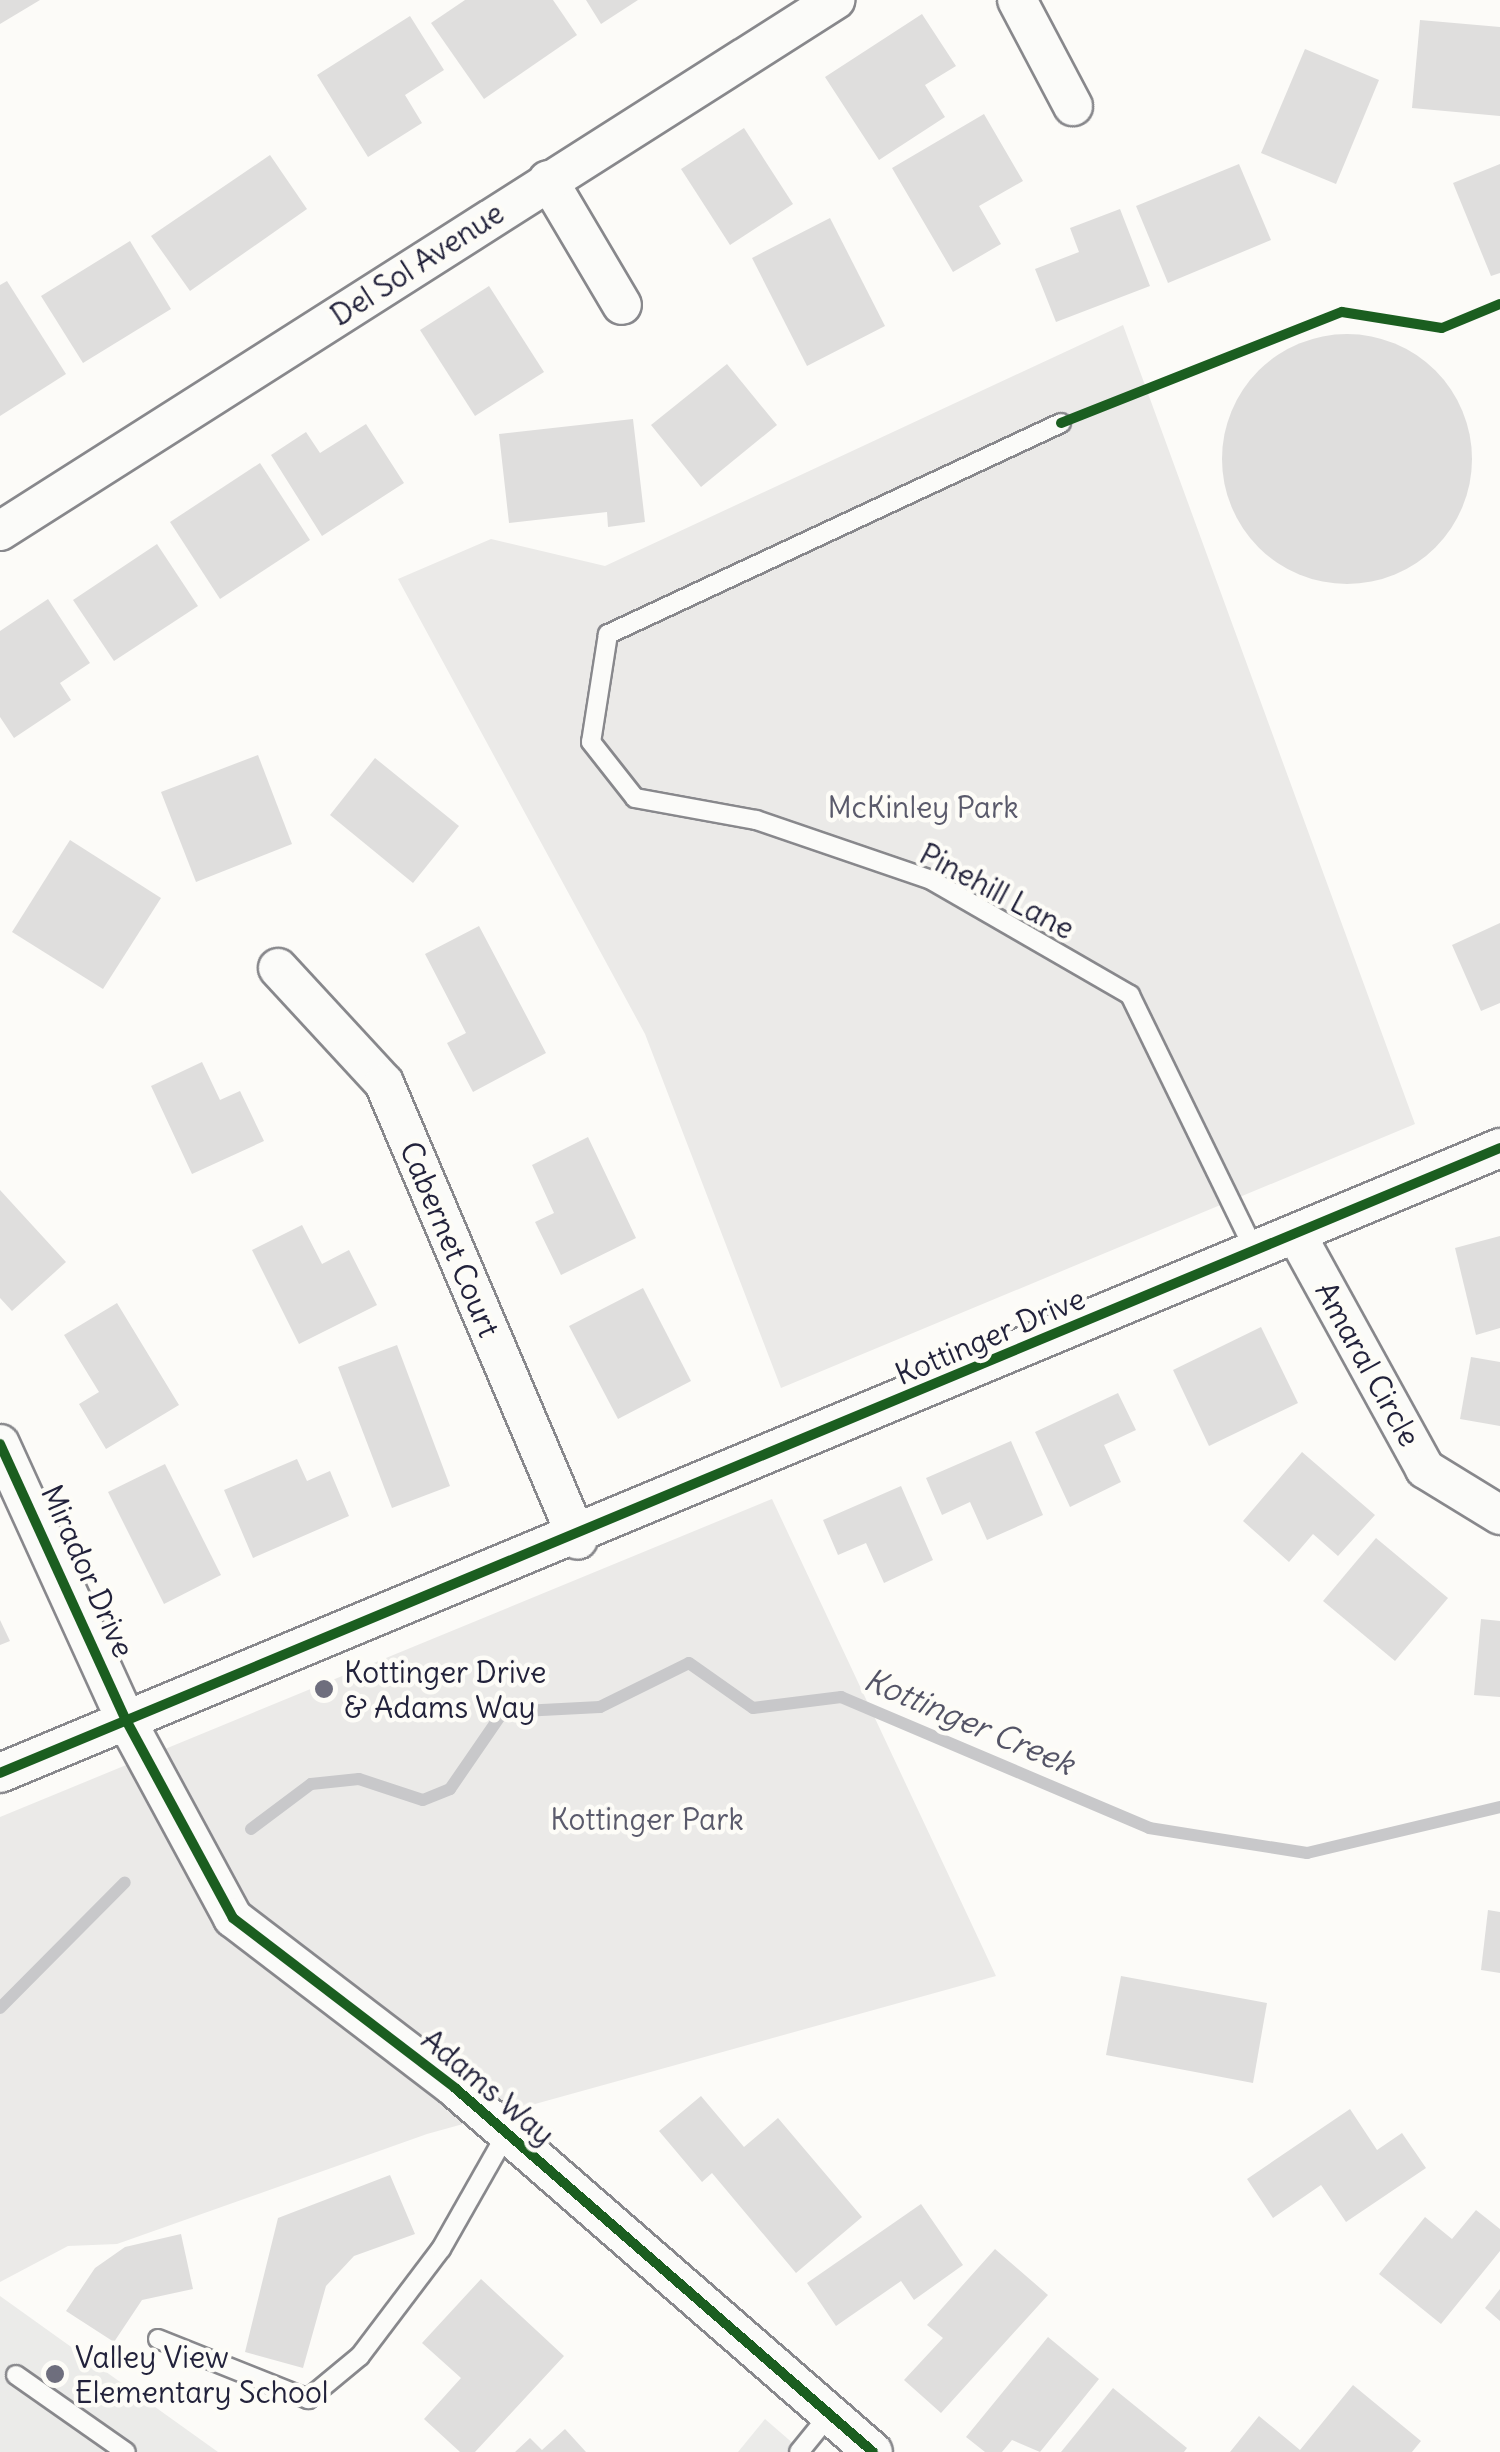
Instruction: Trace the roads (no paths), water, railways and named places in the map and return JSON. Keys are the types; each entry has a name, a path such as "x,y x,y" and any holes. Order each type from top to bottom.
{"street":[{"name":"Del Sol Avenue","path":"0,531 835,0"},
{"path":"1018,0 1073,106"},
{"path":"548,180 622,305"},
{"name":"Cabernet Court","path":"278,968 384,1083 578,1539"},
{"name":"Kottinger Drive","path":"0,1773 578,1539 1500,1148"},
{"name":"Amaral Circle","path":"1296,1234 1425,1469 1500,1515"},
{"name":"Mirador Drive","path":"0,1444 126,1720"},
{"name":"Adams Way","path":"126,1720 233,1918 507,2133 873,2452"}],"lane":[{"name":"Pinehill Lane","path":"1061,423 608,634 591,742 635,798 756,820 931,880 1130,996 1255,1251"},
{"path":"158,2339 308,2399 360,2356 418,2280 507,2133"},
{"path":"16,2375 126,2452"},
{"path":"799,2452 830,2414"}],"waterway":[{"name":"Kottinger Creek","path":"251,1829 311,1784 359,1779 423,1800 450,1789 503,1712 600,1707 689,1663 753,1708 841,1697 1149,1828 1307,1853 1500,1807"},
{"name":"Kottinger Creek","path":"0,2008 125,1882"}],"place":[{"name":"Kottinger Drive & Adams Way","path":"324,1689"},
{"name":"Valley View Elementary School","path":"55,2374"}],"park label":[{"name":"McKinley Park","path":"923,807"},
{"name":"Kottinger Park","path":"647,1819"}]}
